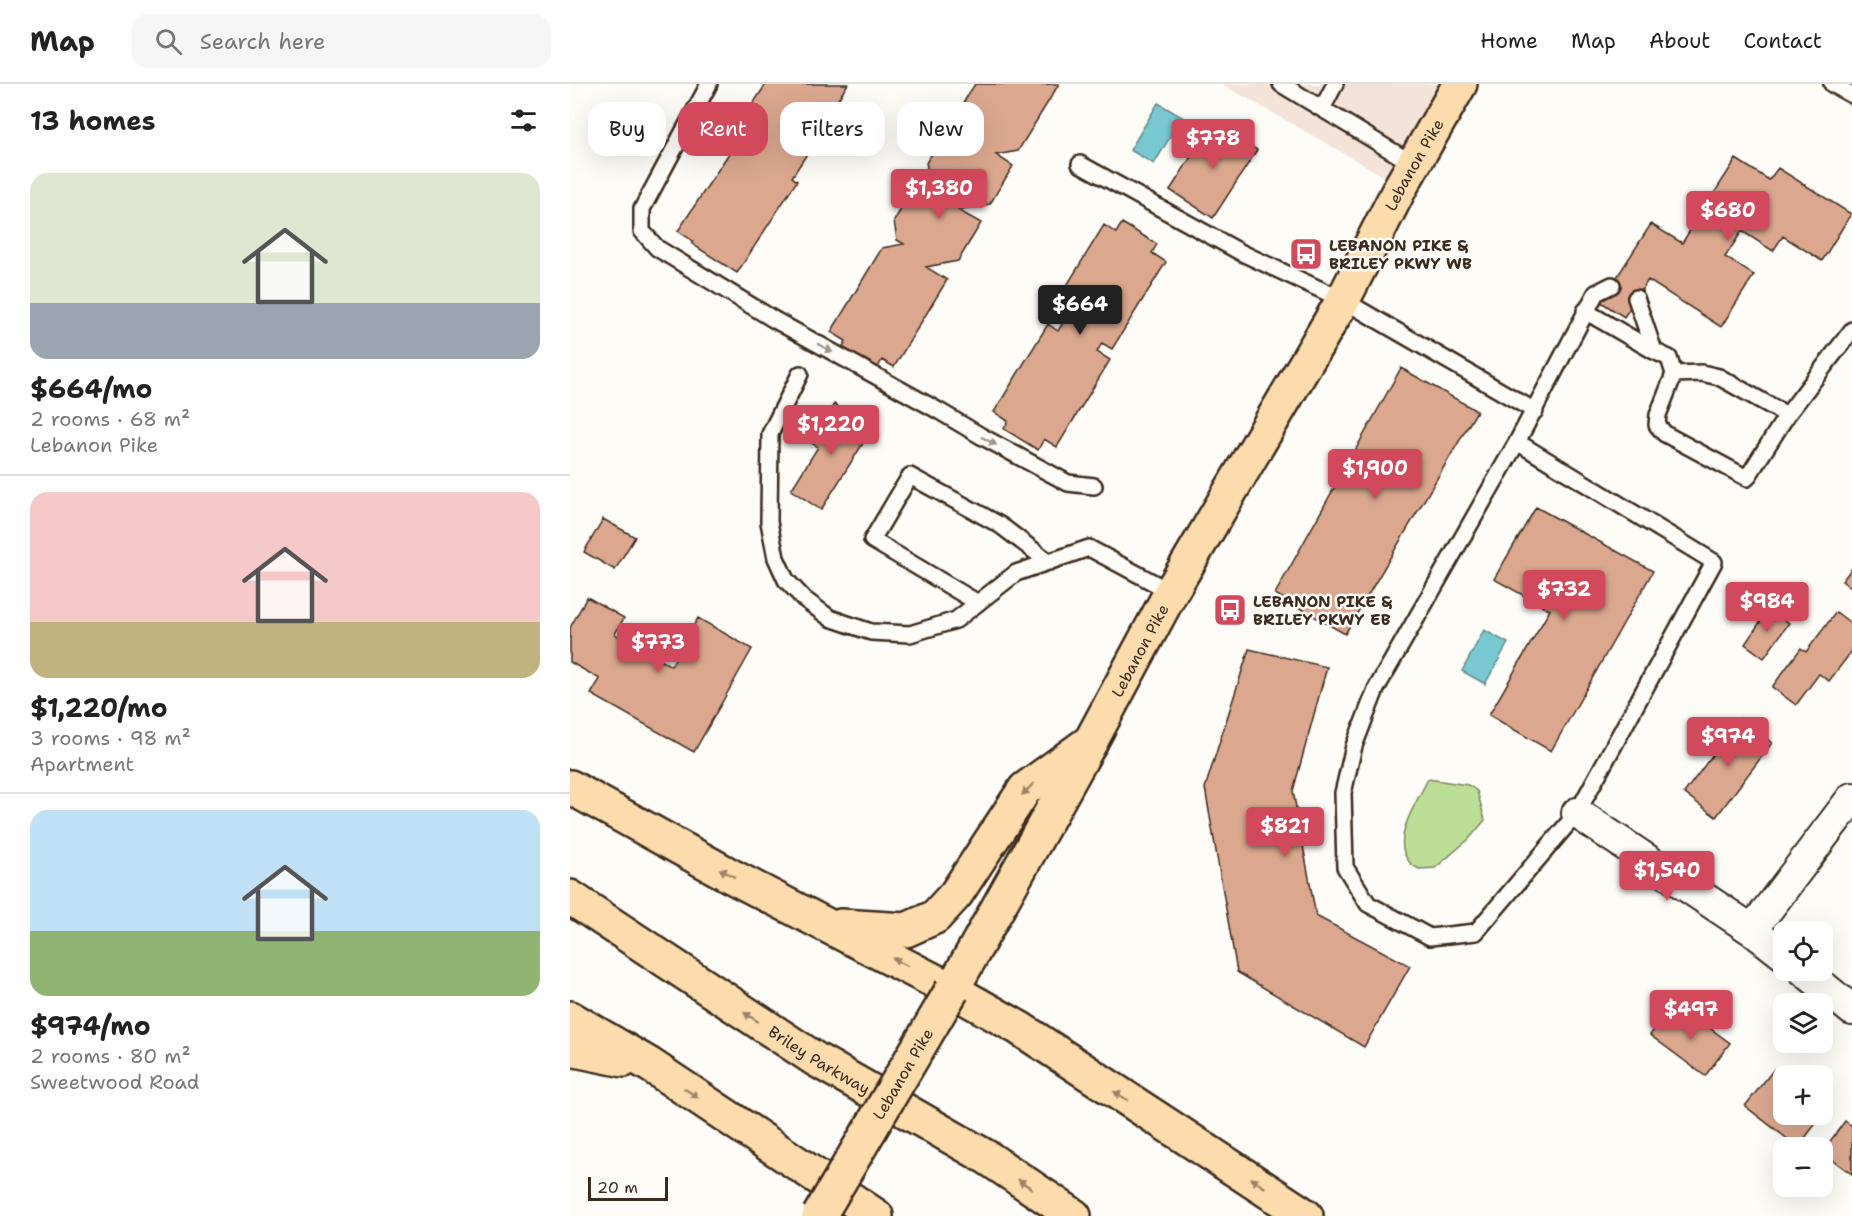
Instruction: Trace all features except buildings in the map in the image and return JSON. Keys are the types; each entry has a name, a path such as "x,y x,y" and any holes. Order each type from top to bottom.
{"main road":[{"name":"Lebanon Pike","path":"819,1216 952,990 1171,592 1343,300 1401,186 1460,84"},
{"path":"830,925 906,930 935,917 956,894 1025,789 1090,741"},
{"path":"570,787 731,876 830,925 1019,1028 1306,1216"},
{"name":"Briley Parkway","path":"570,897 815,1059 988,1158 1074,1216"},
{"path":"570,1018 650,1065 876,1216"},
{"path":"570,1049 650,1065"}],"street":[{"path":"1752,930 1852,798"},
{"path":"1577,813 1773,946"},
{"path":"1816,981 1852,1010"}],"lane":[{"path":"709,84 642,209 642,231 657,248 773,319 981,436 1068,483 1094,486"},
{"path":"1281,84 1415,165"},
{"path":"1322,108 1335,84"},
{"path":"1832,84 1852,95"},
{"path":"1080,164 1242,253 1343,300 1535,411"},
{"path":"1517,442 1714,562 1577,813 1476,932 1430,937 1368,904 1345,867 1344,793 1354,746 1376,689 1517,442 1535,411 1585,311 1596,293 1612,285"},
{"path":"1636,298 1654,351"},
{"path":"1585,311 1669,358 1674,374 1658,415 1657,424 1665,434 1747,478 1787,415 1852,330"},
{"path":"1674,374 1702,373 1719,377 1787,415"},
{"path":"800,374 770,434 769,522 776,558 786,580 804,599 830,618 871,632 910,634 957,620 1016,573 1089,548 1171,592"},
{"path":"978,603 872,540 910,476 1000,525 1049,562"}],"shaded area":[{"path":"1222,84 1460,84 1401,186"}],"green space":[{"path":"1428,779 1468,785 1477,791 1485,820 1469,839 1435,868 1419,869 1411,864 1404,851 1404,830"}],"water":[{"path":"1158,103 1182,117 1154,164 1130,150"},
{"path":"1484,630 1508,643 1485,684 1462,671"}],"place":[{"name":"LEBANON PIKE & BRILEY PKWY WB","path":"1306,254"},
{"name":"LEBANON PIKE & BRILEY PKWY EB","path":"1230,610"}]}
